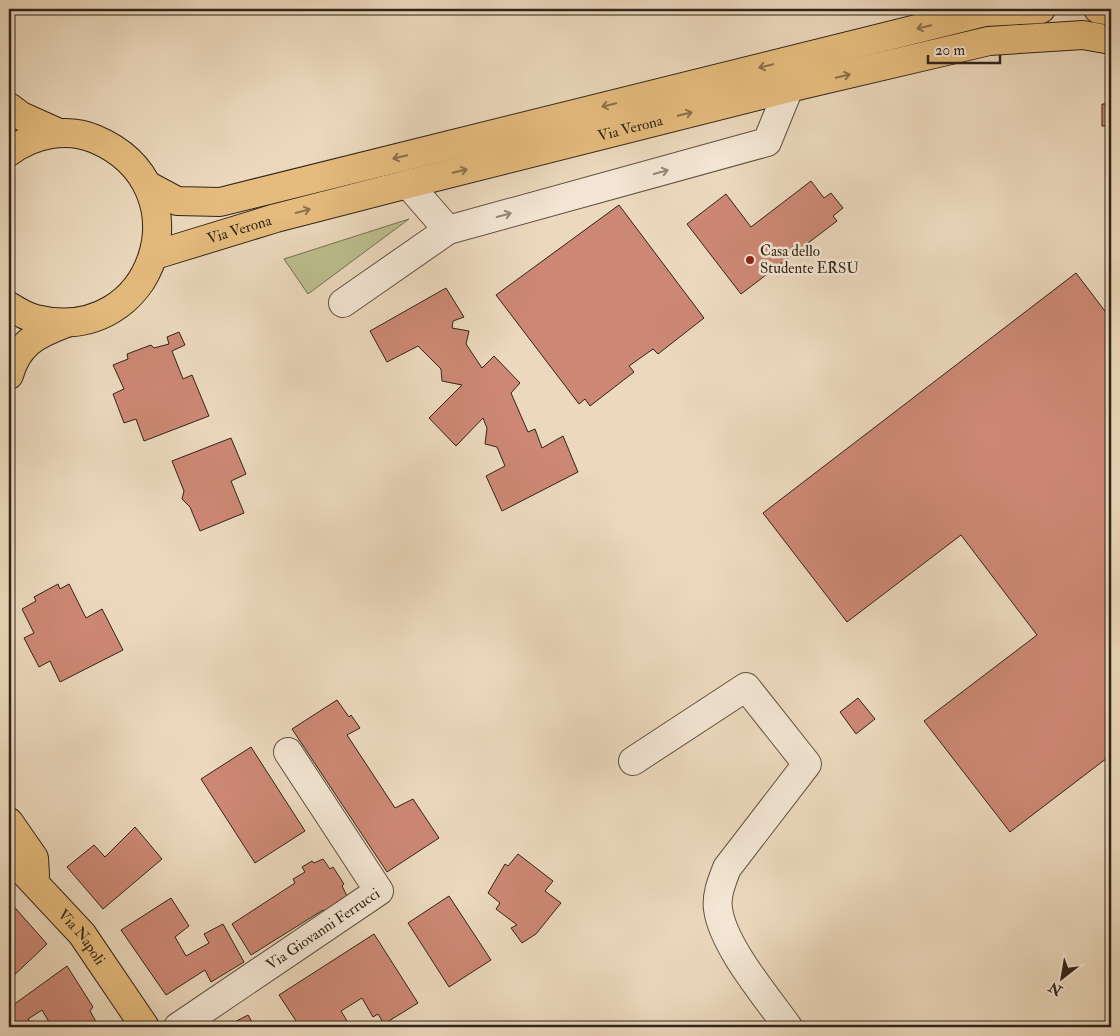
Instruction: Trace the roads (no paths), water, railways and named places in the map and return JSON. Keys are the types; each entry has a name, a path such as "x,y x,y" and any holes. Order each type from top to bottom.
{"main road":[{"name":"Via Verona","path":"149,186 177,201 220,202 975,14 1041,9"},
{"path":"1098,9 1111,11"},
{"name":"Via Verona","path":"155,255 276,218 408,184 790,88 989,41 1083,36 1111,40"},
{"path":"9,106 21,116 59,133 86,136 112,146 133,164 149,186 158,220 155,255 142,282 121,304 94,318 64,324 31,339 14,358 9,375"},
{"path":"9,152 22,142 59,133"},
{"path":"9,306 35,319 64,324"},
{"path":"9,822 34,858 35,882"},
{"name":"Via Napoli","path":"9,856 82,934 145,1027"}],"street":[{"path":"343,303 448,230 767,142 790,88"},
{"path":"408,184 448,230"},
{"path":"633,761 746,687 808,764 727,868 720,887 718,907 722,927 732,945 788,1027"},
{"name":"Via Giovanni Ferrucci","path":"178,1027 379,891 288,752"}],"place":[{"name":"Casa dello Studente ERSU","path":"750,260"}]}
